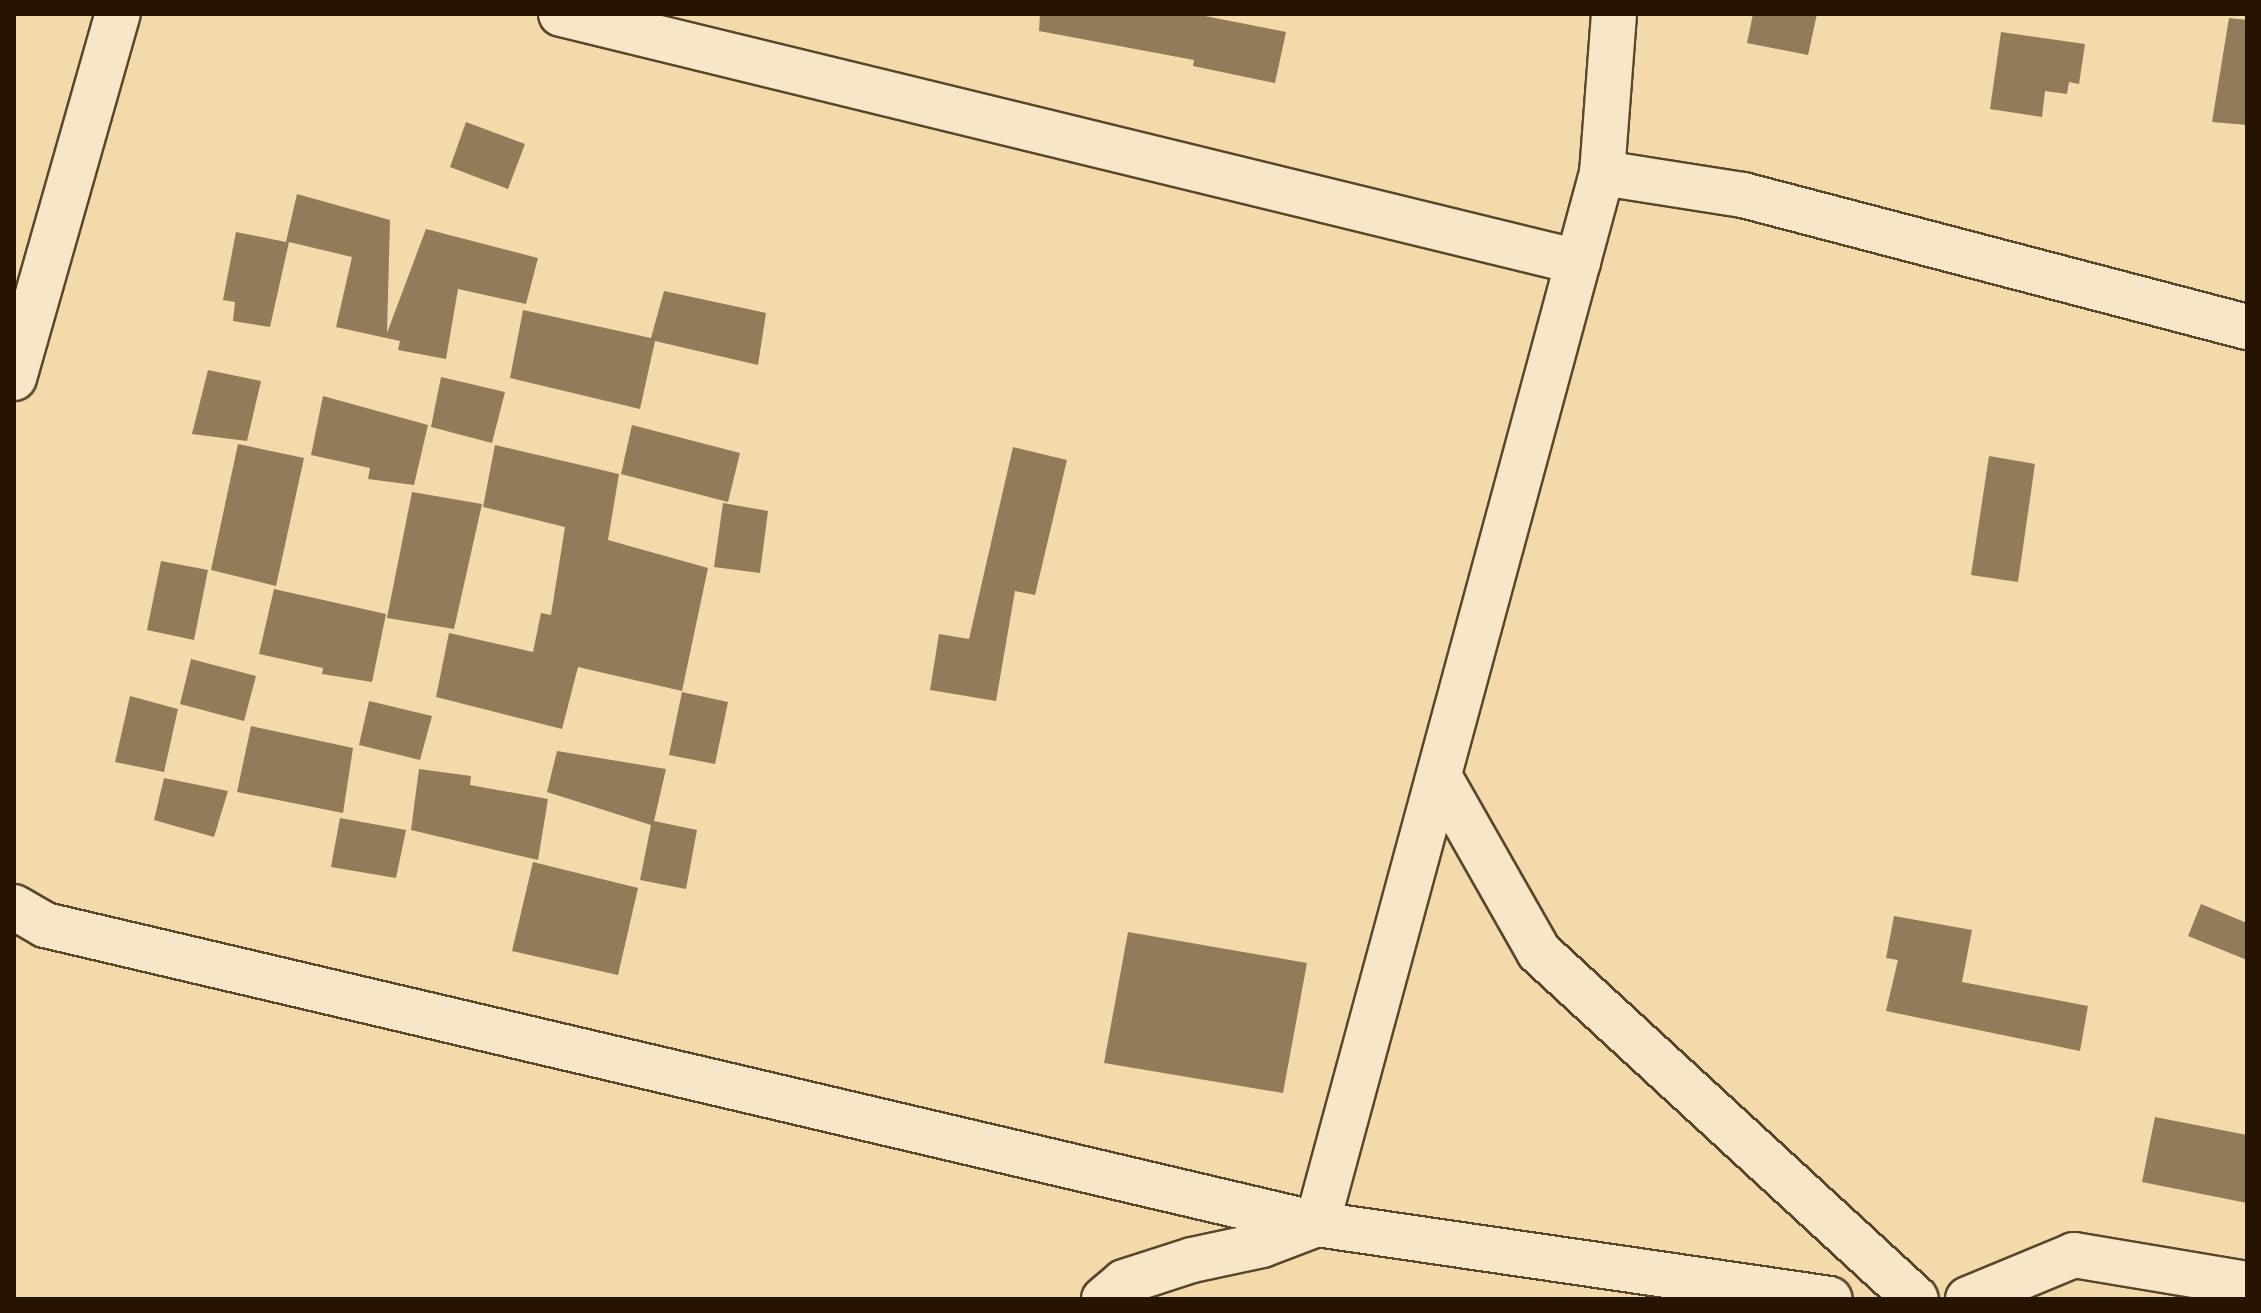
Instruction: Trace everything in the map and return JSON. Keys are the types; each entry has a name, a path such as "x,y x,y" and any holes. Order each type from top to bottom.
{"street":[{"path":"14,378 118,14"},
{"path":"561,14 1578,262"},
{"path":"1317,1224 1602,173 1614,14"},
{"path":"1602,173 1743,195 2247,327"},
{"path":"1439,776 1539,952 1916,1299"},
{"path":"14,907 45,925 1317,1224 1830,1299"},
{"path":"1104,1299 1124,1282 1192,1260 1262,1245 1317,1224"},
{"path":"1968,1299 2074,1255 2247,1284"}],"building":[{"path":"1040,14 1195,14 1286,32 1275,83 1193,66 1194,60 1039,31"},
{"path":"1753,14 1817,14 1808,55 1747,43"},
{"path":"2229,18 2247,20 2247,125 2212,122"},
{"path":"2001,32 2085,44 2079,84 2069,82 2067,94 2045,91 2042,117 1990,109"},
{"path":"466,122 525,144 508,189 450,167"},
{"path":"297,194 390,220 387,333 426,229 538,258 526,304 458,289 446,359 398,350 400,341 336,327 352,257 289,242 270,327 233,321 235,302 223,300 236,232 286,242"},
{"path":"664,291 766,313 758,365 655,341 640,409 510,378 523,310 651,338"},
{"path":"208,370 261,381 247,441 192,434"},
{"path":"441,377 505,392 492,443 431,427"},
{"path":"323,396 428,425 414,485 368,479 370,468 311,455"},
{"path":"632,425 740,453 728,502 621,474"},
{"path":"238,444 304,458 276,586 211,570"},
{"path":"495,445 619,474 608,540 708,568 682,691 578,667 562,729 436,697 449,633 533,652 541,613 551,615 565,527 483,507"},
{"path":"1013,447 1067,460 1035,595 1015,591 996,701 930,690 939,634 969,639"},
{"path":"1989,456 2035,464 2018,582 1971,575"},
{"path":"412,492 482,504 454,629 387,618"},
{"path":"723,503 768,511 760,573 714,567"},
{"path":"161,561 208,570 194,640 147,630"},
{"path":"274,589 386,614 372,682 322,674 323,668 259,654"},
{"path":"191,659 256,676 244,721 180,704"},
{"path":"682,692 728,702 715,764 669,755"},
{"path":"130,696 178,709 164,772 115,762"},
{"path":"369,701 432,716 420,760 359,745"},
{"path":"251,726 353,748 343,813 237,792"},
{"path":"557,751 666,769 654,821 697,830 686,889 640,880 651,825 547,792"},
{"path":"419,769 471,776 470,785 548,799 538,860 411,830"},
{"path":"164,778 228,791 214,837 154,820"},
{"path":"340,818 406,830 396,878 331,867"},
{"path":"533,862 638,888 618,975 512,951"},
{"path":"2201,904 2247,923 2247,960 2188,936"},
{"path":"1894,916 1972,930 1962,982 2088,1006 2080,1051 1886,1011 1898,960 1886,958"},
{"path":"1128,932 1307,963 1283,1093 1104,1063"},
{"path":"2155,1117 2247,1135 2247,1203 2142,1182"}]}
